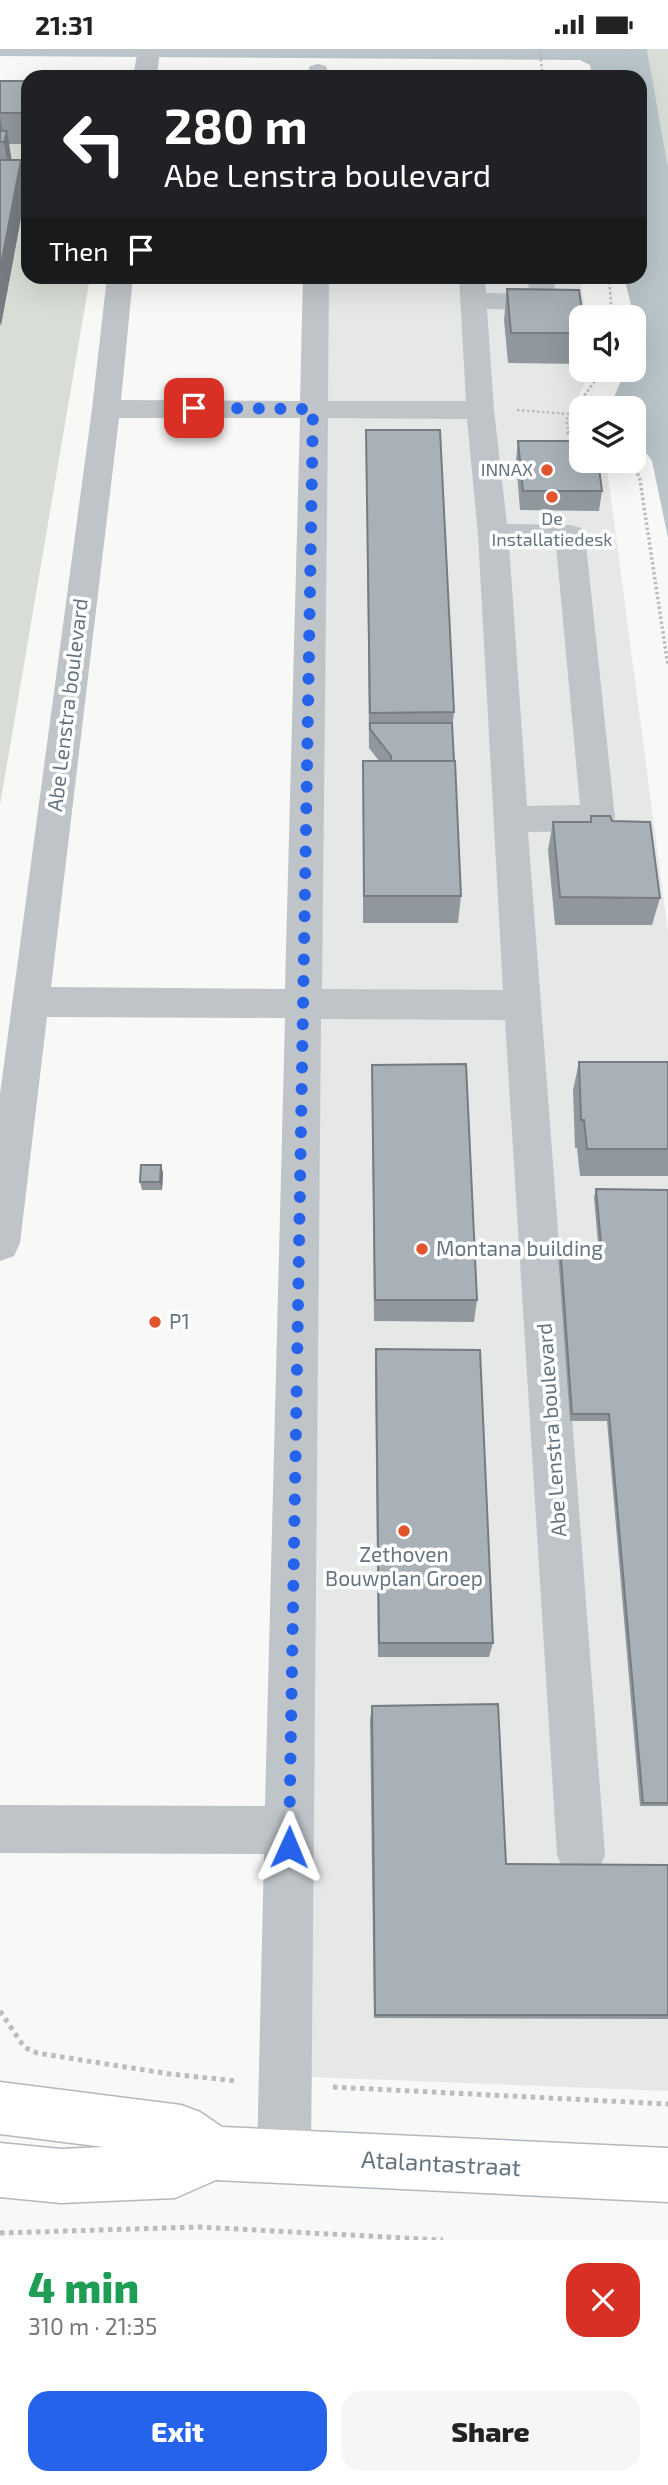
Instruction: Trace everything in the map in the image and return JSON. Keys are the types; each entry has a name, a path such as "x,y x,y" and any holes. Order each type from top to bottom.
{"main road":[{"path":"0,2108 181,2131 214,2153"},
{"name":"Atalantastraat","path":"0,2170 61,2176 175,2171 214,2153 668,2175"}],"street":[{"name":"Abe Lenstra boulevard","path":"0,1243 106,409 119,284"},
{"path":"284,2156 316,284"},
{"name":"Abe Lenstra boulevard","path":"542,284 543,302 473,288 480,410 493,534 522,1005 581,1855"},
{"path":"106,409 480,410"},
{"path":"493,534 570,535 598,818 512,819"},
{"path":"30,1002 522,1005"},
{"path":"0,1829 289,1830"}],"path":[{"path":"540,49 541,70"},
{"path":"610,284 611,305"},
{"path":"583,396 594,382"},
{"path":"512,410 569,414 565,424 569,433"},
{"path":"637,473 668,666"},
{"path":"0,2232 199,2227 443,2240"}],"shaded area":[{"path":"0,49 647,49 668,167 668,538 652,461 646,454 646,396 614,396 620,382 646,382 646,305 631,305 626,284 647,284 647,70 591,70 590,65 580,60 0,56"},
{"path":"647,49 668,49 668,167"},
{"path":"0,93 21,93 21,284 89,284 0,805"},
{"path":"327,284 581,284 584,305 569,305 569,382 585,382 578,396 569,396 569,473 608,473 668,932 668,2091 311,2077"}],"building":[{"path":"0,81 21,81 21,113 0,113"},
{"path":"0,131 7,131 4,142 0,142"},
{"path":"0,160 21,160 0,270"},
{"path":"507,289 579,290 581,305 569,305 569,333 511,333"},
{"path":"366,430 440,430 454,712 370,713"},
{"path":"518,441 569,441 569,473 600,473 602,491 523,491"},
{"path":"370,723 452,723 454,761 391,761 391,756 370,729"},
{"path":"363,761 455,761 461,896 364,896"},
{"path":"591,816 610,816 612,821 650,822 660,898 560,897 553,822 591,822"},
{"path":"579,1062 668,1062 668,1149 587,1149 584,1120 581,1120"},
{"name":"Montana building","path":"466,1064 477,1300 375,1300 372,1065"},
{"path":"141,1165 161,1165 160,1182 140,1182"},
{"path":"596,1189 668,1190 668,1803 643,1803 609,1414 572,1414 560,1244 601,1244"},
{"path":"376,1349 480,1350 493,1643 379,1643"},
{"path":"498,1704 506,1864 668,1865 668,2015 375,2015 372,1706"}],"place":[{"name":"INNAX","path":"547,470"},
{"name":"De Installatiedesk","path":"552,497"},
{"name":"Montana building","path":"422,1249"},
{"name":"P1","path":"155,1322"},
{"name":"Zethoven Bouwplan Groep","path":"404,1531"}],"route":[{"path":"194,408 313,409 289,1847"}]}
